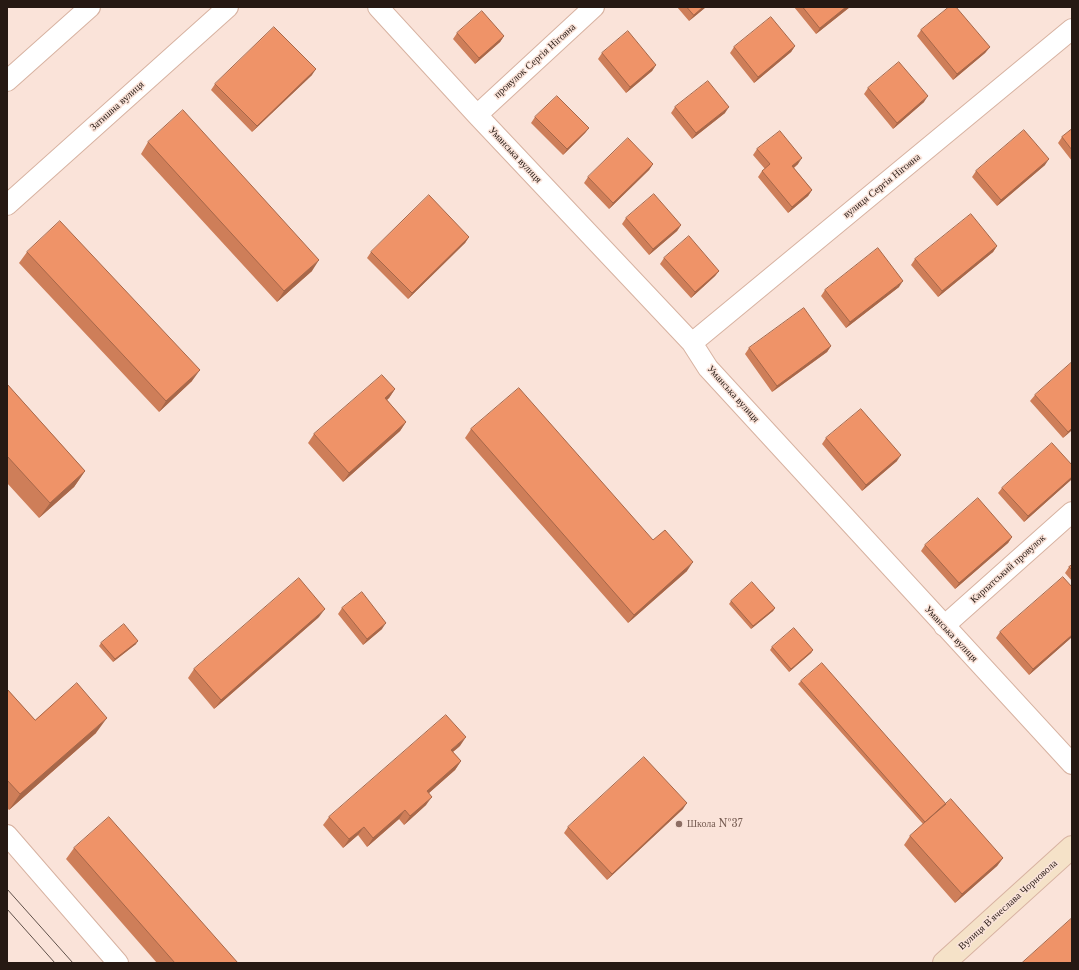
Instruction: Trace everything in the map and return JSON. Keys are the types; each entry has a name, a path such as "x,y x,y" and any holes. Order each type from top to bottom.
{"street":[{"path":"7,81 90,7"},
{"name":"Затишна вулиця","path":"7,205 228,7"},
{"name":"Уманська вулиця","path":"378,7 477,115 692,343 708,368 1072,764"},
{"name":"провулок Сергія Нігояна","path":"477,115 594,7"},
{"name":"вулиця Сергія Нігояна","path":"692,343 1072,29"},
{"name":"Карпатський провулок","path":"944,626 1072,512"},
{"path":"7,835 118,963"},
{"name":"Вулиця Вʼячеслава Чорновола","path":"944,963 1072,847"}],"building":[{"path":"687,7 703,7 694,15"},
{"path":"803,7 846,7 820,28"},
{"path":"949,7 956,7 990,47 957,74 921,30"},
{"path":"482,11 504,36 479,58 457,33"},
{"path":"771,17 795,46 758,77 734,47"},
{"path":"274,27 316,69 257,126 215,84"},
{"path":"628,31 656,65 630,87 602,53"},
{"path":"899,62 928,96 897,123 868,88"},
{"path":"708,81 729,107 696,133 675,107"},
{"path":"557,96 589,128 567,149 535,117"},
{"path":"183,110 319,260 284,291 148,142"},
{"path":"1072,129 1072,150 1062,137"},
{"path":"1024,130 1049,159 1001,200 976,171"},
{"path":"780,131 802,158 792,166 812,190 792,207 762,171 770,164 757,149"},
{"path":"628,138 653,164 613,203 588,177"},
{"path":"654,194 681,225 653,249 626,218"},
{"path":"429,195 469,237 412,293 371,252"},
{"path":"971,214 997,246 942,291 915,259"},
{"path":"60,221 200,370 166,401 27,252"},
{"path":"689,236 719,271 695,292 664,258"},
{"path":"878,248 903,281 850,322 825,290"},
{"path":"804,308 831,346 777,386 749,348"},
{"path":"1072,362 1072,428 1068,432 1035,395"},
{"path":"382,375 395,389 385,398 406,422 349,473 314,434"},
{"path":"7,384 85,471 50,503 7,456"},
{"path":"519,388 653,540 665,530 693,562 634,615 471,429"},
{"path":"861,409 901,455 866,485 826,438"},
{"path":"1052,443 1072,465 1072,477 1028,516 1002,488"},
{"path":"978,498 1012,537 959,583 925,545"},
{"path":"1063,577 1072,587 1072,635 1033,669 1000,632"},
{"path":"299,578 325,609 221,700 194,669"},
{"path":"752,582 775,608 753,626 731,601"},
{"path":"362,592 386,623 367,639 342,608"},
{"path":"124,624 138,641 115,659 101,643"},
{"path":"794,628 813,650 791,669 772,647"},
{"path":"822,663 946,804 925,822 801,681"},
{"path":"77,683 107,718 20,794 7,780 7,689 35,720"},
{"path":"446,715 466,737 451,750 461,761 427,791 432,797 410,816 405,810 373,838 364,827 349,839 329,817"},
{"path":"644,757 687,803 612,874 568,827"},
{"path":"951,799 1003,858 962,894 910,836"},
{"path":"109,817 238,963 175,963 74,848"},
{"path":"1072,918 1072,963 1022,963"}],"tram line":[{"path":"7,889 73,963"},
{"path":"7,909 55,963"}],"place":[{"name":"Школа №37","path":"679,824"}]}
